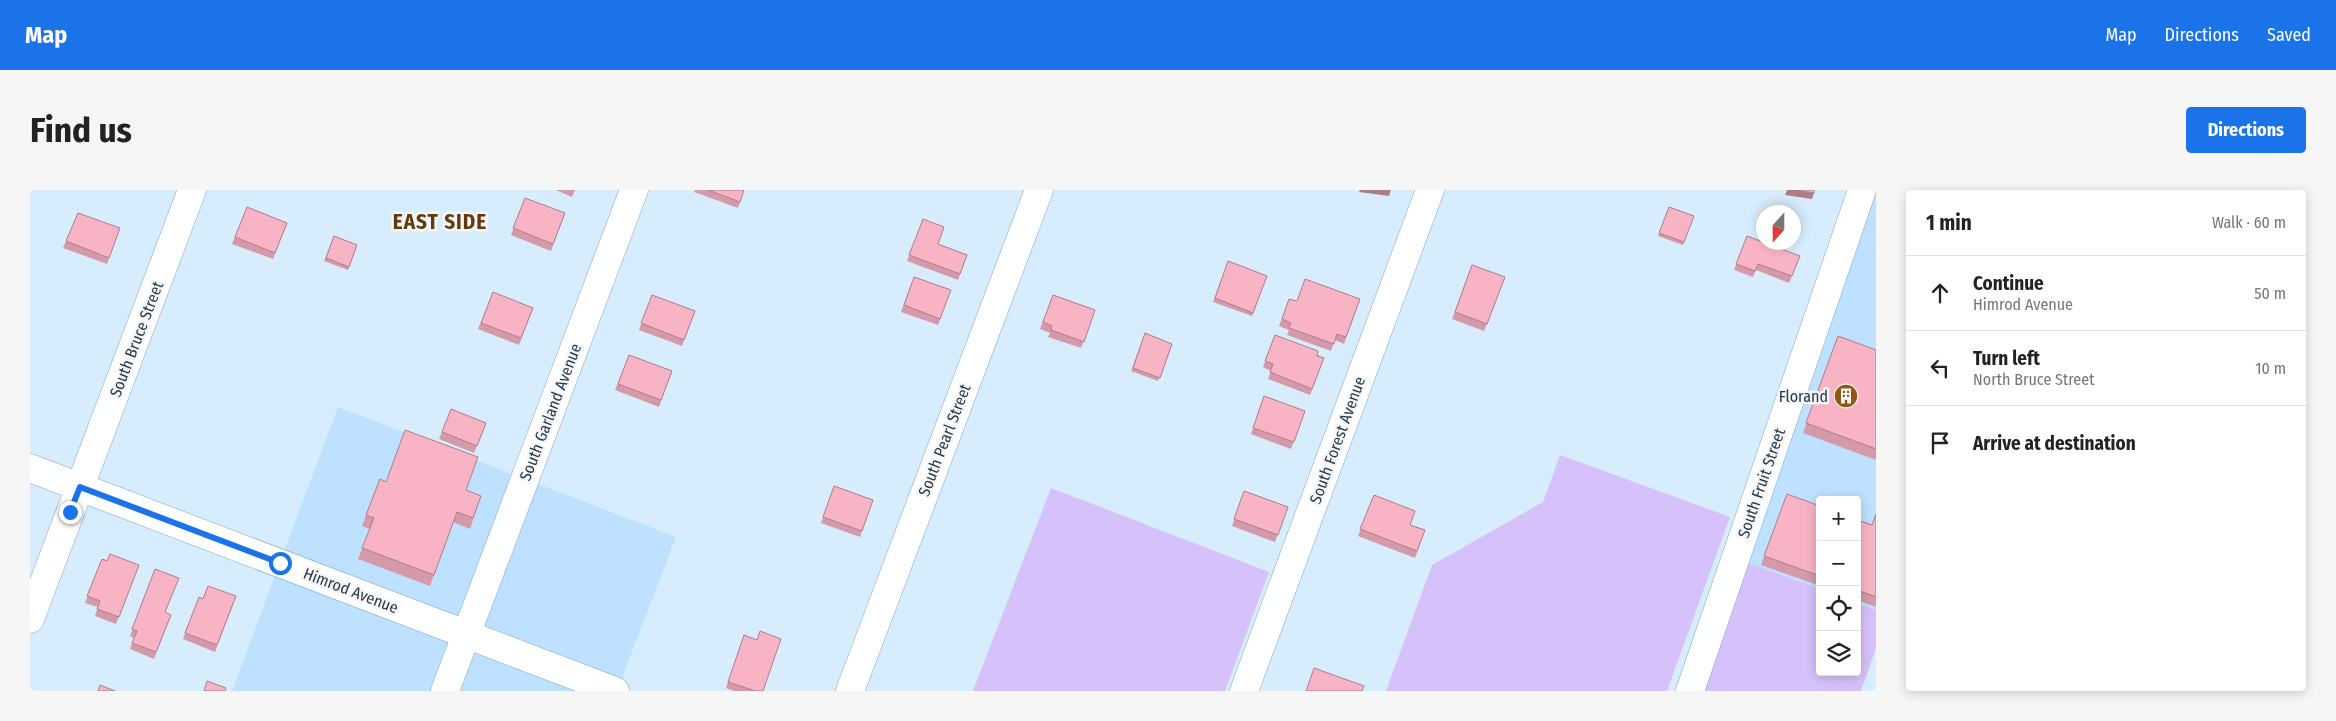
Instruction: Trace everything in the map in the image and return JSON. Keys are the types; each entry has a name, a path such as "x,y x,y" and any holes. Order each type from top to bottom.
{"street":[{"name":"South Bruce Street","path":"30,619 192,190"},
{"name":"South Garland Avenue","path":"445,691 634,190"},
{"name":"South Pearl Street","path":"850,691 1039,190"},
{"name":"South Forest Avenue","path":"1244,691 1430,190"},
{"name":"South Fruit Street","path":"1690,691 1862,190"},
{"name":"Himrod Avenue","path":"30,468 615,691"}],"shaded area":[{"path":"1862,190 1876,190 1876,610 1861,604 1861,496 1816,496 1816,588 1735,558"},
{"path":"338,407 676,537 617,691 232,691"},
{"path":"1560,455 1730,517 1667,691 1386,691 1432,565 1543,502"},
{"path":"1051,488 1269,572 1225,691 973,691"},
{"path":"1735,558 1816,588 1816,676 1861,676 1861,604 1876,610 1876,648 1861,691 1690,691"}],"building":[{"path":"708,190 744,190 740,202"},
{"path":"1796,190 1814,190 1814,193"},
{"path":"525,198 565,213 553,244 513,228"},
{"path":"247,207 287,223 275,253 235,237"},
{"path":"1669,207 1694,216 1684,242 1659,233"},
{"path":"78,213 120,228 109,258 66,241"},
{"path":"923,219 944,227 938,244 967,255 960,274 909,255"},
{"path":"334,236 357,245 349,267 326,258"},
{"path":"1747,236 1756,239 1756,250 1784,250 1800,256 1792,276 1758,264 1755,271 1736,264"},
{"path":"1228,261 1267,276 1253,313 1215,298"},
{"path":"1472,265 1505,277 1487,324 1455,312"},
{"path":"914,277 951,290 940,319 904,305"},
{"path":"1305,279 1360,299 1346,337 1337,334 1334,344 1289,328 1291,323 1282,319 1289,299 1297,301"},
{"path":"493,292 533,308 521,338 481,323"},
{"path":"652,295 695,311 684,340 641,323"},
{"path":"1053,295 1095,310 1084,342 1051,330 1052,326 1043,322"},
{"path":"1145,333 1172,344 1160,378 1133,368"},
{"path":"1275,335 1318,351 1317,356 1324,358 1312,389 1270,372 1273,364 1265,361"},
{"name":"Florand","path":"1838,336 1876,350 1876,449 1806,423"},
{"path":"629,355 672,371 661,400 618,384"},
{"path":"1264,396 1305,411 1294,442 1253,428"},
{"path":"451,409 486,423 477,446 442,432"},
{"path":"405,430 478,457 466,490 481,496 473,518 457,512 434,575 362,548 374,518 366,515 380,479 386,482"},
{"path":"834,486 873,500 862,531 823,517"},
{"path":"1244,491 1288,507 1278,535 1234,519"},
{"path":"1787,494 1816,505 1816,575 1764,556"},
{"path":"1374,495 1415,511 1410,525 1425,530 1417,551 1360,529"},
{"path":"1876,514 1876,597 1861,591 1861,521 1872,525"},
{"path":"110,554 139,565 119,617 97,609 100,601 87,596 102,559 107,561"},
{"path":"155,569 179,578 165,612 171,615 156,652 132,643 137,631 132,629"},
{"path":"208,586 236,596 217,645 185,633 199,597 203,599"},
{"path":"760,631 781,639 763,691 755,691 728,682 744,635 757,640"},
{"path":"1314,668 1364,686 1362,691 1306,691"},
{"path":"207,681 226,688 225,691 204,691"},
{"path":"100,685 115,691 98,691"}],"place":[{"name":"Florand","path":"1846,396"}],"district":[{"name":"EAST SIDE","path":"440,222"}],"route":[{"path":"70,512 80,487 280,563"}]}
